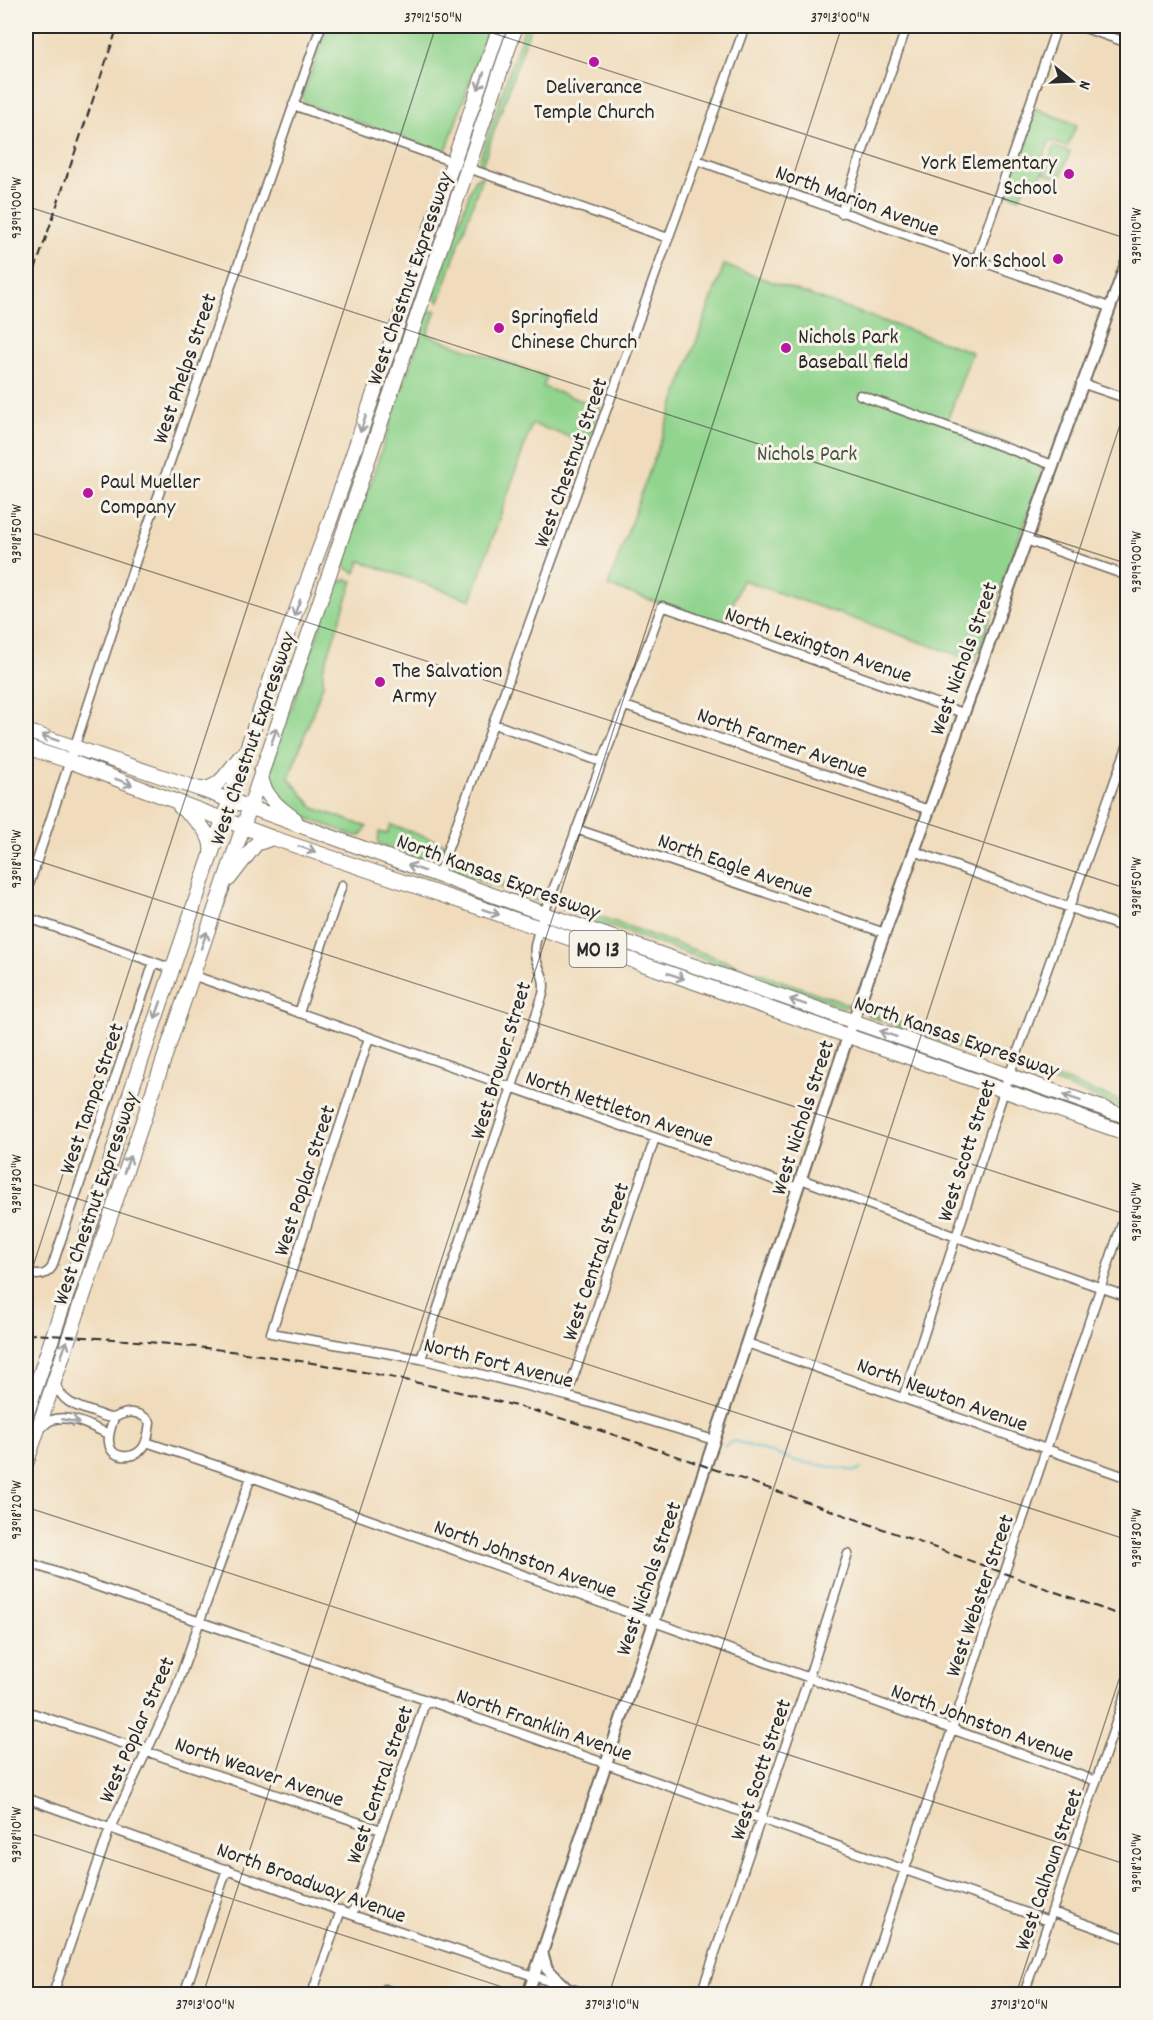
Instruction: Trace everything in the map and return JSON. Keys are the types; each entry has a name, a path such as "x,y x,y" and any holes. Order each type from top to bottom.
{"main road":[{"name":"West Chestnut Expressway","path":"26,1416 105,1180 129,1097 273,672 331,518 500,26"},
{"name":"West Chestnut Expressway","path":"26,1464 516,26"},
{"name":"North Kansas Expressway","path":"26,730 199,789 438,876 1128,1118"},
{"name":"North Kansas Expressway","path":"26,747 273,838 540,928 1128,1134"},
{"path":"199,789 209,788 220,781 248,747"},
{"path":"261,771 261,777 270,798 309,829"},
{"path":"160,795 181,808 206,831 211,842 209,863"},
{"path":"220,893 249,850 256,843 273,838"}],"street":[{"name":"West Phelps Street","path":"26,894 74,746 321,26"},
{"name":"West Chestnut Street","path":"438,876 745,26"},
{"path":"841,213 907,26"},
{"path":"976,260 1057,26"},
{"path":"1078,26 1128,43"},
{"path":"293,105 453,162"},
{"name":"North Marion Avenue","path":"698,160 1109,307"},
{"path":"468,168 668,238"},
{"name":"West Nichols Street","path":"528,1995 853,1021 1081,383 1128,258"},
{"path":"1081,383 1128,399"},
{"path":"860,395 1053,465"},
{"path":"1026,540 1128,576"},
{"name":"North Lexington Avenue","path":"662,606 963,713"},
{"name":"West Brower Street","path":"421,1359 544,990 545,980 535,954 540,928 662,606"},
{"name":"North Farmer Avenue","path":"625,706 929,810"},
{"path":"494,724 602,762"},
{"name":"West Scott Street","path":"903,1398 1004,1090 1128,744"},
{"name":"North Eagle Avenue","path":"576,829 885,933"},
{"path":"914,851 1128,929"},
{"path":"299,1012 342,885"},
{"path":"26,917 173,969"},
{"name":"West Tampa Street","path":"26,1273 42,1275 49,1273 52,1267 154,962"},
{"name":"North Nettleton Avenue","path":"192,975 655,1138 799,1183 1128,1297"},
{"name":"West Poplar Street","path":"271,1333 369,1038"},
{"name":"West Central Street","path":"567,1396 655,1138"},
{"name":"West Webster Street","path":"863,1995 1128,1206"},
{"name":"North Fort Avenue","path":"271,1333 421,1359 567,1396 714,1440"},
{"name":"North Newton Avenue","path":"747,1342 1128,1478"},
{"path":"54,1379 57,1391 67,1402 114,1419 129,1413 138,1413 145,1417 150,1422 146,1442 134,1455 126,1457 112,1450 109,1444 109,1434 114,1419"},
{"path":"36,1434 51,1420 61,1419 72,1420 109,1434"},
{"name":"North Johnston Avenue","path":"146,1442 251,1477 1096,1781"},
{"name":"West Poplar Street","path":"53,1995 110,1828 174,1694 251,1477"},
{"name":"West Scott Street","path":"701,1995 809,1677 848,1554"},
{"name":"North Franklin Avenue","path":"27,1562 426,1700 1049,1921"},
{"name":"West Calhoun Street","path":"1024,1995 1096,1781 1124,1708 1128,1687"},
{"name":"West Central Street","path":"352,1915 426,1700"},
{"name":"North Weaver Avenue","path":"26,1711 381,1830"},
{"name":"North Broadway Avenue","path":"26,1798 352,1915 587,1995"},
{"path":"184,1995 227,1869"},
{"path":"312,1995 341,1910"},
{"path":"1052,1912 1128,1939"},
{"path":"542,1952 547,1969 565,1987"},
{"path":"384,1989 400,1995"}],"green space":[{"path":"327,26 489,26 447,148 444,151 306,104 302,97"},
{"path":"525,26 531,26 482,166 479,161"},
{"path":"1035,108 1077,125 1067,147 1050,141 1040,164 1045,167 1039,180 1028,176 1020,198 1006,193"},
{"path":"1054,147 1070,152 1060,179 1044,173"},
{"path":"482,177 439,302 434,296 474,180"},
{"name":"Nichols Park","path":"724,265 972,352 947,421 1040,457 1037,466 1043,472 975,661 742,580 725,625 608,586"},
{"path":"436,310 427,335 547,377 543,387 600,407 588,443 532,424 471,600 360,561 356,573 346,568 344,561 428,312"},
{"path":"345,579 353,581 323,670 323,684 289,778 314,808 367,827 361,836 355,836 305,817 273,791 269,781 275,755 335,584"},
{"path":"391,825 446,844 438,862 428,863 378,843 379,832 387,834"},
{"path":"450,863 546,898 537,901 452,870 449,868"},
{"path":"556,901 850,1005 845,1008 840,1007 560,909"},
{"path":"864,1010 1009,1061 1001,1063 869,1016"},
{"path":"1019,1064 1127,1103 1127,1109 1026,1072"}],"waterway":[{"path":"724,1446 735,1441 796,1461 855,1471 861,1469"}],"railway":[{"path":"26,296 118,26"},
{"path":"26,1334 225,1350 357,1371 488,1399 553,1416 665,1452 1128,1618"}],"place":[{"name":"Deliverance Temple Church","path":"594,62"},
{"name":"York Elementary School","path":"1069,174"},
{"name":"York School","path":"1058,259"},
{"name":"Springfield Chinese Church","path":"499,328"},
{"name":"Nichols Park Baseball field","path":"786,348"},
{"name":"Paul Mueller Company","path":"88,493"},
{"name":"The Salvation Army","path":"380,682"}]}
